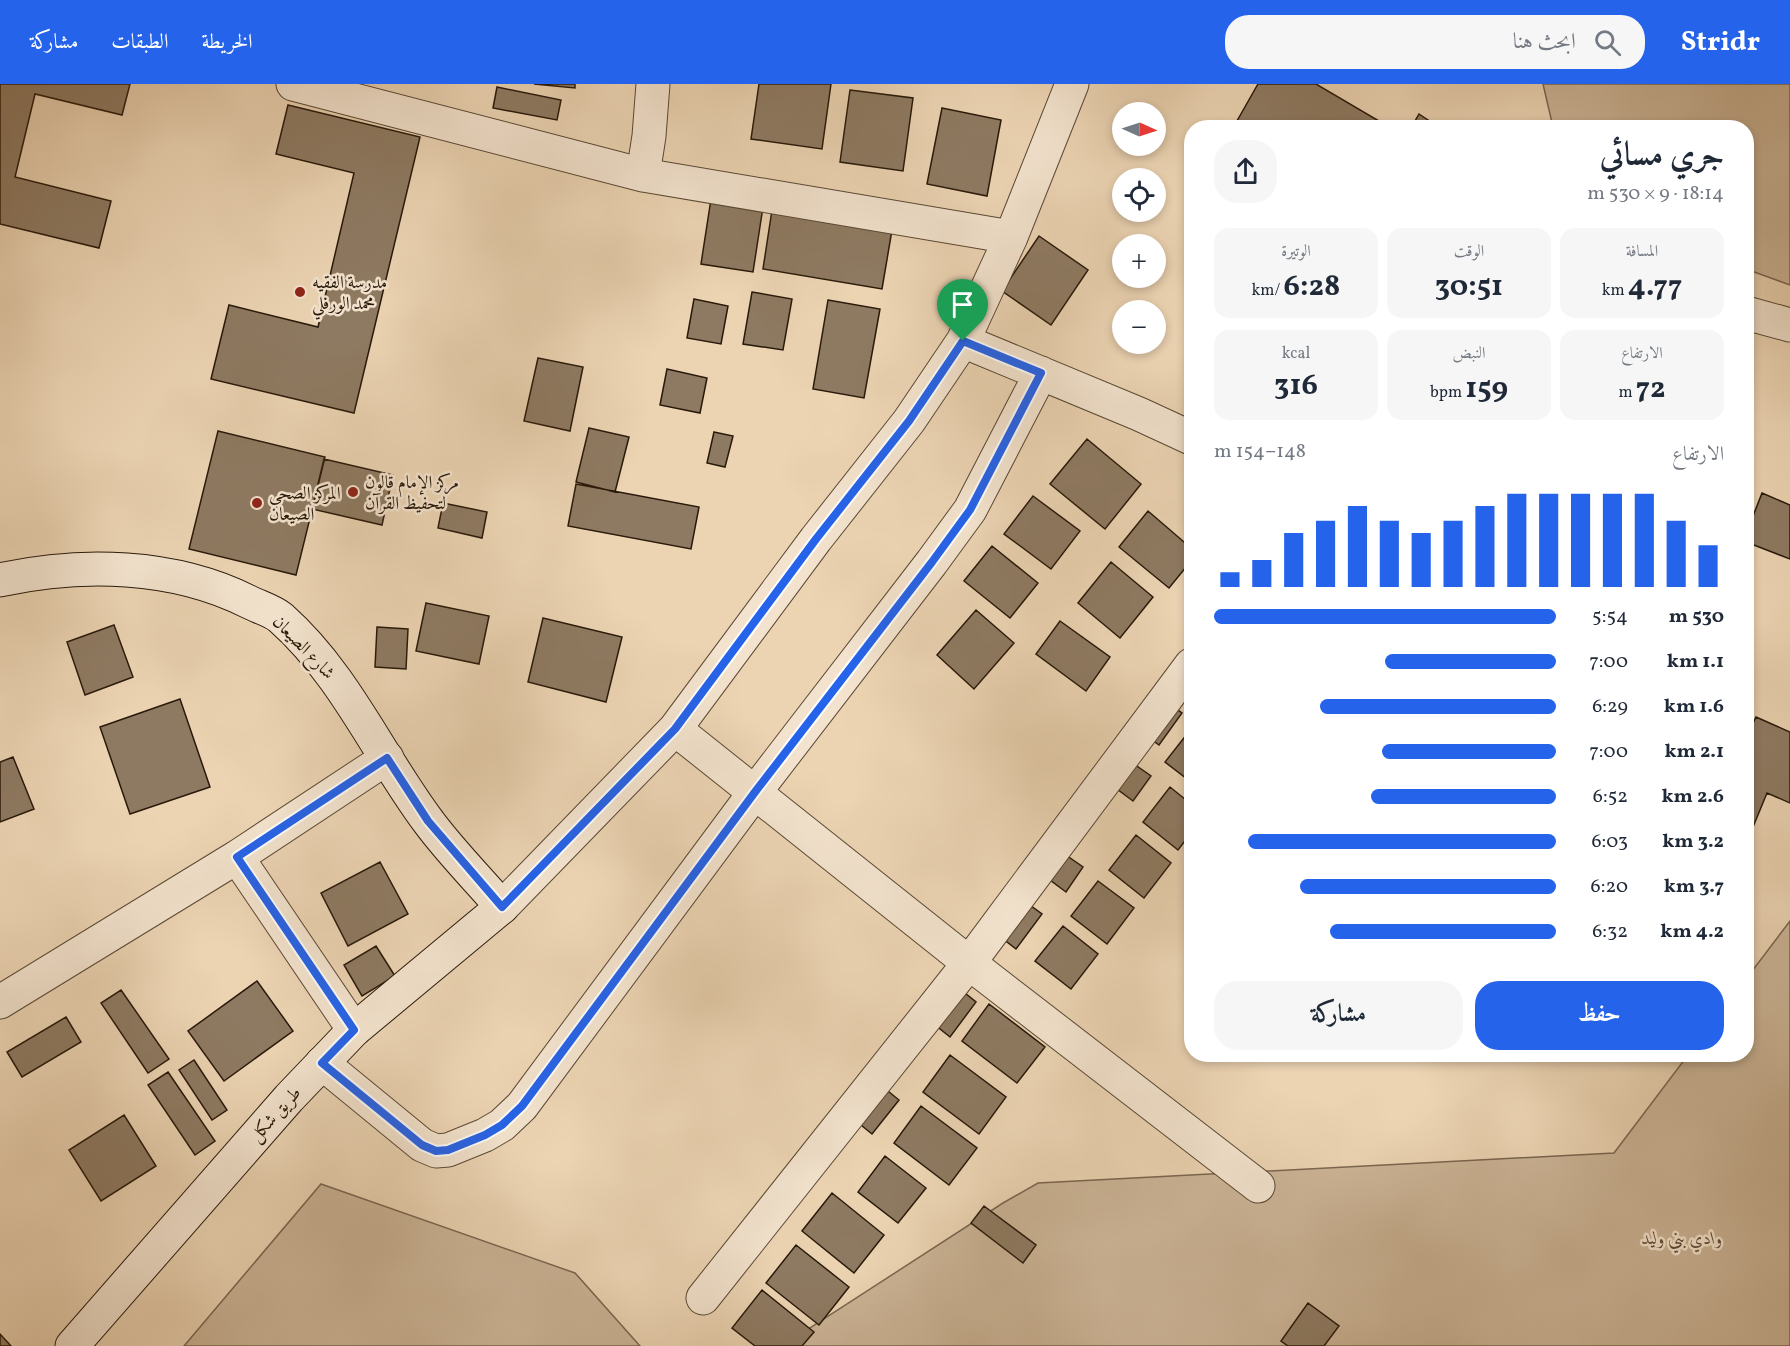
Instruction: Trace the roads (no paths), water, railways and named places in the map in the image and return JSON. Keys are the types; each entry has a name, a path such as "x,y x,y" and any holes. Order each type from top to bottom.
{"street":[{"path":"293,84 643,175 1011,237"},
{"path":"643,175 653,84"},
{"name":"طريق شكل","path":"72,1346 322,1063 354,1030 502,907 675,729 816,539 909,421 963,341 1011,237 1071,84"},
{"path":"1754,315 1790,325"},
{"path":"963,341 1184,435"},
{"path":"322,1063 422,1145 436,1151 448,1150 485,1135 502,1125 522,1106 755,792 970,510 1041,373"},
{"name":"شارع الصيعان","path":"0,580 24,575 110,568 168,575 222,588 280,617 330,672 428,821 502,907"},
{"path":"703,1298 969,963 1184,674"},
{"path":"675,729 969,963 1258,1186"},
{"path":"0,1002 237,857 387,758"},
{"path":"237,857 354,1030"}],"place":[{"name":"مدرسة الفقيه محمد الورفلي","path":"300,292"},
{"name":"مركز الإمام قالون لتحفيظ القرآن","path":"353,492"},
{"name":"المركز الصحي الصيعان","path":"257,503"}],"park label":[{"name":"وادي بني وليد","path":"1682,1238"}]}
